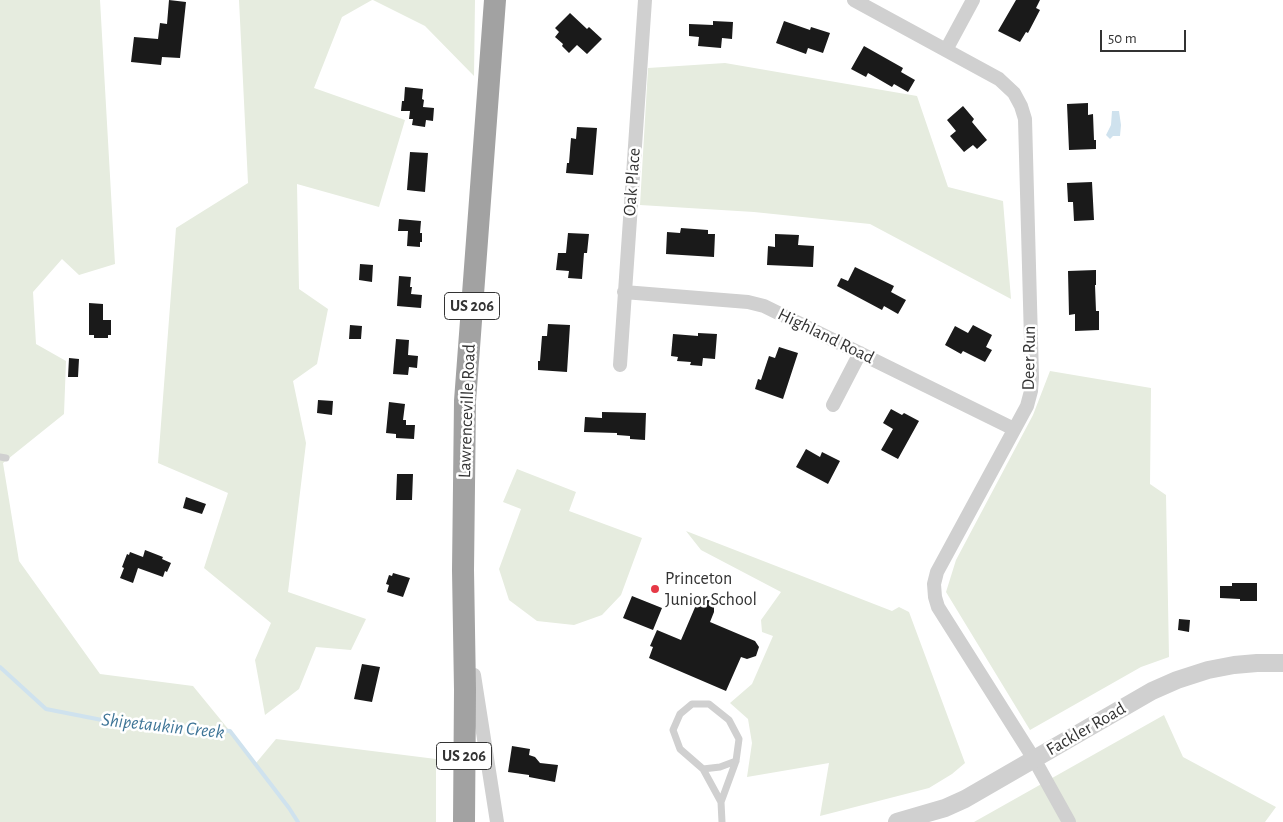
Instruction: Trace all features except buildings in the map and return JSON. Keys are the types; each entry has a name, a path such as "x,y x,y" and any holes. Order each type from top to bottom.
{"highway":[{"name":"Lawrenceville Road","path":"464,822 465,401 495,0"}],"street":[{"name":"Oak Place","path":"620,365 645,0"},
{"name":"Deer Run","path":"854,0 999,79 1014,93 1025,118 1031,391 1027,406 937,572 934,584 938,606 1034,759 1069,822"},
{"path":"946,50 973,0"},
{"name":"Highland Road","path":"624,292 748,302 764,306 1014,429"},
{"path":"833,405 860,353"},
{"path":"463,613 497,822"},
{"name":"Fackler Road","path":"897,822 945,808 965,798 1152,691 1177,680 1208,670 1234,665 1283,663"}],"lane":[{"path":"721,802 703,769 680,748 673,730 680,714 692,704 709,704 729,720 739,739 736,761 721,802 722,822"},
{"path":"703,769 720,767 736,761"}],"shaded area":[{"path":"0,0 100,0 115,264 79,275 62,259 33,292 36,344 66,361 64,414 3,463 19,561 100,674 193,686 256,763 276,739 436,759 436,822 0,822"},
{"path":"239,0 372,0 342,17 314,88 405,120 379,207 297,184 299,289 328,309 317,364 293,381 306,443 288,592 366,619 351,650 316,647 299,689 265,715 255,660 271,623 204,568 228,493 158,463 176,228 248,183"},
{"path":"373,0 475,0 474,76 425,26"},
{"path":"725,63 917,96 948,187 1003,201 1011,299 870,224 754,212 640,205 648,68"},
{"path":"1050,371 1151,388 1150,484 1166,495 1169,657 1141,667 1030,730 946,592 956,560 1033,415"},
{"path":"517,469 576,492 569,511 642,538 621,595 602,615 574,625 537,621 509,600 499,569 521,509 503,502"},
{"path":"686,531 892,611 899,607 909,612 965,763 952,774 929,788 820,816 829,763 747,777 752,743 748,719 730,703 752,684 773,636 762,632 761,620 781,592 701,550"},
{"path":"1164,715 1183,757 1276,807 1265,822 974,822"}],"water":[{"path":"1112,111 1119,111 1121,125 1120,136 1113,136 1110,139 1106,135 1111,125"}],"waterway":[{"name":"Shipetaukin Creek","path":"0,667 46,709 102,720 230,731 298,822"}],"place":[{"name":"Princeton Junior School","path":"655,589"}]}
